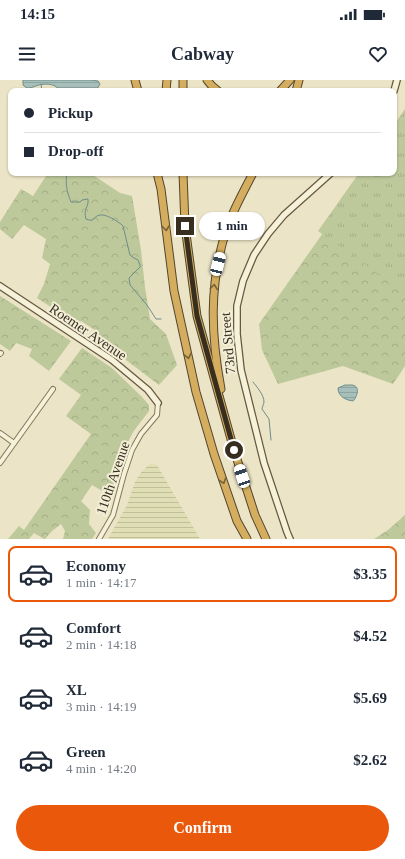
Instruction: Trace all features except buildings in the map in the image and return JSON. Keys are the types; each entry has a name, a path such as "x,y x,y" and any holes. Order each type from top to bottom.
{"highway":[{"path":"207,80 214,88"},
{"path":"283,88 290,80"},
{"path":"158,176 161,189 174,291 196,392 216,462 237,521 247,539"},
{"path":"161,189 162,176"},
{"path":"183,176 185,226 197,316 234,450 255,515 266,539"},
{"path":"234,450 218,373 213,333 213,293 225,233 252,176"}],"main road":[{"name":"73rd Street","path":"290,539 264,463 241,370 236,306 243,281 254,255 268,234 284,215 328,176"},
{"name":"Roemer Avenue","path":"0,286 112,360 148,390 158,403"}],"street":[{"path":"0,463 52,389"},
{"name":"110th Avenue","path":"99,539 113,516 132,450 141,434 157,415 158,403"},
{"path":"0,433 14,443"}],"shaded area":[{"path":"150,464 157,465 200,539 108,539 127,505 135,482 142,471"}],"green space":[{"path":"405,109 405,293 318,231 357,176 397,176 397,121"},
{"path":"405,115 405,366 393,384 343,366 278,384 262,350 259,324 363,176 397,176 397,157"},
{"path":"46,176 94,176 120,193 132,196 150,319 166,334 177,365 159,385 93,335 95,330 81,321 77,324 37,298 44,284 50,264 42,258 46,239 24,225 12,239 0,229 0,222 21,189 33,196"},
{"path":"0,296 71,341 49,371 29,356 32,349 16,343 10,351 0,344"},
{"path":"82,348 112,368 149,405 149,411 133,432 123,452 111,496 92,485 81,501 90,510 89,524 96,533 92,539 63,539 65,531 61,524 45,539 34,533 29,539 8,539 19,526 24,530 91,434 66,416 81,395 59,379"},
{"path":"405,515 405,539 374,539 388,530"}],"water":[{"path":"23,80 91,80 98,81 100,84 98,88 58,88 45,84 27,88 23,85"},
{"path":"345,385 357,387 357,394 353,401 345,399 338,391 338,388"}],"waterway":[{"path":"41,84 42,88"},
{"path":"67,176 68,195 71,202 80,202 88,199 85,213 86,219 93,220 98,216 103,215 111,218 123,226 130,255 138,260 140,265 140,267 129,278 130,285 147,305 156,319 161,319"},
{"path":"253,382 264,399 262,409 269,419 271,440"}],"route":[{"path":"185,226 197,316 234,450"}]}
